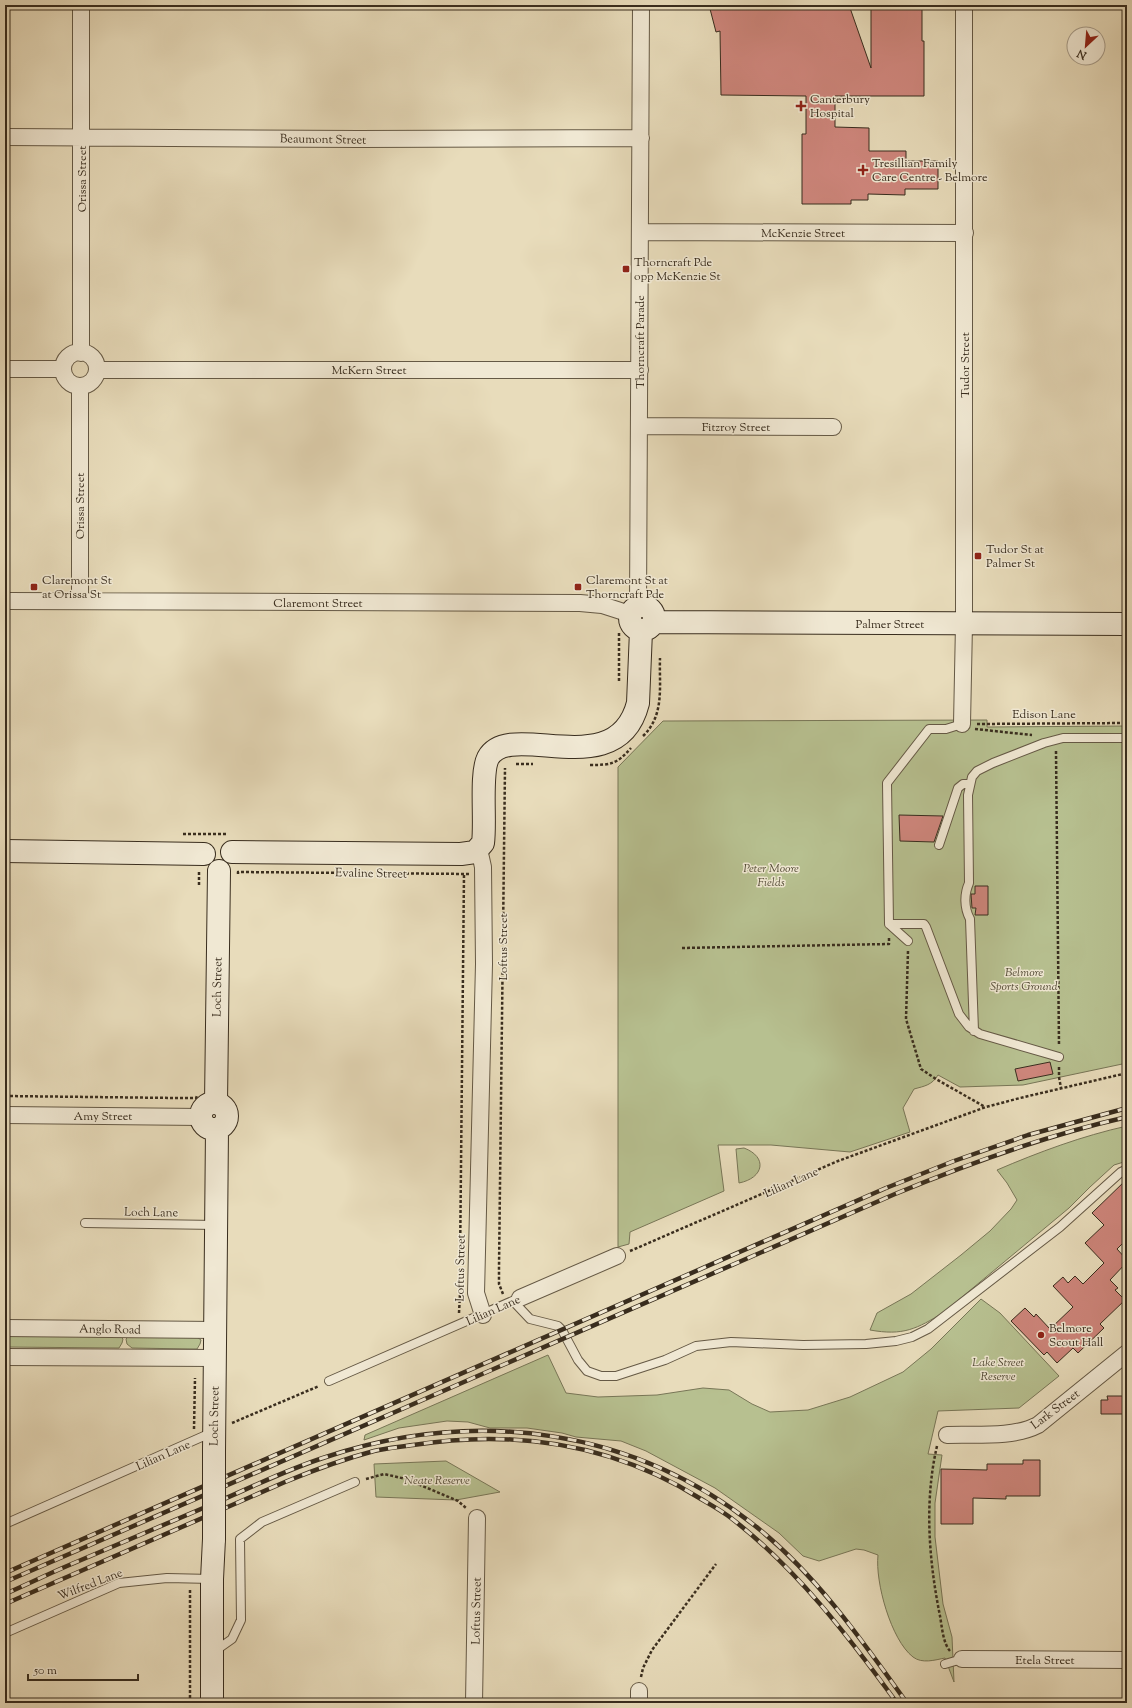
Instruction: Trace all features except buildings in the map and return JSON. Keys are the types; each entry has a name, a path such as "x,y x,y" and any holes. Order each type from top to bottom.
{"street":[{"name":"Orissa Street","path":"81,5 81,352"},
{"name":"Thorncraft Parade","path":"635,731 638,703 636,621 640,426 641,5"},
{"name":"Tudor Street","path":"962,724 964,624 964,5"},
{"name":"Beaumont Street","path":"5,137 359,139 641,138"},
{"name":"McKenzie Street","path":"641,232 965,233"},
{"path":"81,352 91,356 97,370 94,380 85,386 80,386 75,385 67,379 64,369 67,359 81,352"},
{"path":"5,369 64,369"},
{"name":"McKern Street","path":"97,370 640,370"},
{"name":"Orissa Street","path":"80,386 80,601"},
{"name":"Fitzroy Street","path":"640,426 833,427"},
{"name":"Claremont Street","path":"5,601 580,603 602,606 636,621"},
{"name":"Palmer Street","path":"636,621 1127,624"},
{"name":"Loftus Street","path":"483,1315 476,1294 484,972 483,874 479,849 483,843 484,834 485,771 488,760 495,750 501,747 516,745 597,746 635,731"},
{"name":"Evaline Street","path":"5,851 218,864 470,854 479,849"},
{"name":"Loch Street","path":"212,1703 213,1653 203,1579 214,1539 216,1225 208,1111 218,864"},
{"name":"Amy Street","path":"5,1115 208,1111"},
{"name":"Lilian Lane","path":"513,1301 617,1256"},
{"name":"Anglo Road","path":"5,1328 215,1330"},
{"name":"Lark Street","path":"947,1435 1016,1433 1028,1430 1038,1425 1127,1353"},
{"path":"5,1357 215,1358"},
{"name":"Loftus Street","path":"474,1703 477,1518"},
{"name":"Etela Street","path":"962,1659 1127,1660"}],"lane":[{"path":"908,941 889,924 888,782 929,729 946,729 962,724"},
{"path":"974,1031 970,918 966,911 966,890 969,883 968,795 970,784 977,771 993,763 1056,740 1063,738 1127,738"},
{"path":"939,845 958,788 963,784 970,784"},
{"path":"889,924 924,924 959,1014 963,1021 974,1031 1059,1057"},
{"path":"513,1301 530,1319 558,1326 562,1330 578,1360 587,1370 601,1376 616,1376 665,1360 696,1346 717,1343 731,1342 826,1345 866,1344 896,1341 912,1337 928,1329 1060,1227 1116,1176 1127,1169"},
{"name":"Loch Lane","path":"85,1223 216,1225"},
{"name":"Lilian Lane","path":"329,1381 513,1301"},
{"name":"Lilian Lane","path":"5,1524 214,1442"},
{"path":"213,1653 232,1639 241,1620 240,1539 262,1522 355,1482"},
{"name":"Wilfred Lane","path":"5,1633 118,1583 167,1578 203,1579"},
{"path":"945,1664 962,1659"}],"path":[{"path":"619,682 636,621"},
{"path":"635,731 652,725 658,715 660,652"},
{"name":"Edison Lane","path":"962,724 1127,723"},
{"path":"962,724 973,729 1029,735 1056,740 1059,1057"},
{"path":"583,765 616,763 632,747"},
{"name":"Loftus Street","path":"505,764 499,1284 513,1301"},
{"path":"513,764 536,764"},
{"path":"199,890 218,864"},
{"name":"Evaline Street","path":"218,864 503,875"},
{"name":"Loftus Street","path":"460,1264 464,874"},
{"path":"682,948 889,944 889,924"},
{"path":"908,941 906,1019 921,1069 986,1107"},
{"name":"Lilian Lane","path":"617,1256 838,1161 986,1107 1127,1073"},
{"path":"1059,1078 1061,1088"},
{"name":"Amy Street","path":"5,1096 177,1098 208,1111"},
{"name":"Loftus Street","path":"459,1325 460,1287"},
{"path":"214,1442 329,1381"},
{"path":"947,1435 938,1446 930,1486 930,1547 933,1582 948,1648 954,1656 962,1659"},
{"path":"355,1482 384,1474 406,1479 458,1501 477,1518"},
{"path":"639,1697 643,1668 652,1650 716,1564"},
{"path":"190,1703 190,1587 203,1579"}],"green space":[{"name":"Peter Moore Fields","path":"987,720 987,727 1127,726 1127,1063 1023,1085 960,1087 938,1075 931,1083 914,1089 903,1108 910,1132 850,1152 771,1145 718,1145 724,1191 630,1232 629,1244 618,1247 618,767 663,721"},
{"path":"1127,1126 1127,1161 1114,1165 1069,1208 944,1312 926,1323 909,1330 882,1332 870,1330 877,1313 911,1294 990,1231 1011,1209 1017,1200 997,1170 1061,1145"},
{"path":"744,1148 752,1152 757,1157 760,1162 760,1167 754,1177 739,1183 736,1149"},
{"name":"Lake Street Reserve","path":"981,1299 1000,1313 1059,1376 1019,1408 938,1411 928,1454 942,1455 935,1503 935,1537 943,1604 952,1637 954,1682 945,1658 929,1661 917,1659 905,1649 898,1638 891,1624 882,1595 879,1580 878,1555 856,1549 819,1561 803,1556 779,1533 715,1488 646,1451 621,1441 576,1437 562,1433 527,1428 490,1428 468,1422 447,1421 399,1428 364,1440 365,1435 548,1355 566,1393 598,1397 657,1395 703,1388 729,1390 752,1404 770,1412 808,1410 850,1397 903,1372 931,1349"},
{"path":"5,1334 120,1336 123,1339 119,1348 5,1347"},
{"path":"128,1337 197,1337 201,1340 197,1349 132,1348 127,1344 126,1339"},
{"name":"Neate Reserve","path":"446,1461 500,1492 456,1500 376,1497 374,1464"}],"railway":[{"path":"5,1573 886,1188 954,1161 1028,1135 1127,1108"},
{"path":"5,1582 895,1194 952,1171 1038,1141 1127,1117"},
{"path":"5,1594 270,1478 326,1457 383,1442 440,1433 497,1431 553,1436 607,1449 660,1468 711,1495 759,1529 801,1568 839,1611 907,1703"},
{"path":"5,1604 285,1482 318,1469 374,1451 451,1440 489,1439 526,1441 562,1445 633,1465 668,1480 728,1515 778,1559 821,1605 860,1653 897,1703"}],"place":[{"name":"Canterbury Hospital","path":"801,106"},
{"name":"Tresillian Family Care Centre - Belmore","path":"863,170"},
{"name":"Thorncraft Pde opp McKenzie St","path":"626,269"},
{"name":"Tudor St at Palmer St","path":"978,556"},
{"name":"Claremont St at Orissa St","path":"34,587"},
{"name":"Claremont St at Thorncraft Pde","path":"578,587"},
{"name":"Belmore Scout Hall","path":"1041,1335"}],"park label":[{"name":"Belmore Sports Ground","path":"1024,979"}]}
